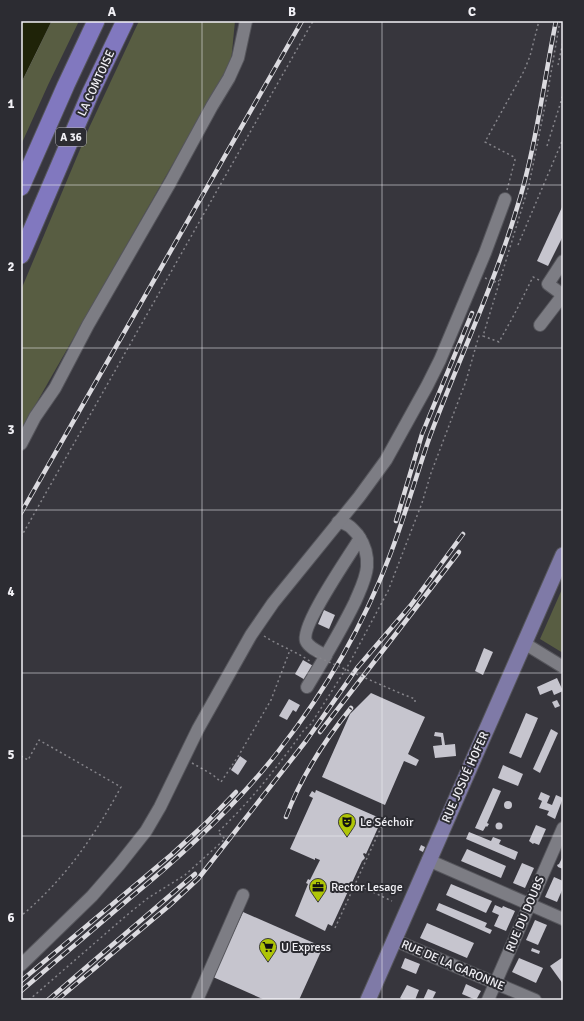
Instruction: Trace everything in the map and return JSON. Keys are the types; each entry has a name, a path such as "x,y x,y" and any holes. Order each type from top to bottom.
{"highway":[{"name":"A 36","path":"21,187 96,21"},
{"name":"LA COMTOISE","path":"21,255 90,94 125,21"}],"main road":[{"name":"RUE JOSUÉ HOFER","path":"368,1000 428,860 563,555"}],"street":[{"path":"21,444 35,417 55,388 88,325 170,183 212,106 226,85 238,58 246,21"},
{"path":"21,965 77,912 106,881 137,843 154,819 182,761 231,668 255,629 273,603 367,487 386,460 408,423 440,360 477,272 505,199"},
{"path":"540,325 563,295 548,284 563,261"},
{"path":"307,687 320,660 349,614 365,579 367,556 360,538 352,528 343,522 338,522"},
{"path":"320,660 315,650 306,642 306,630 312,615 360,538"},
{"path":"524,643 563,667"},
{"name":"RUE DU DOUBS","path":"488,1000 528,904 563,828"},
{"path":"428,860 563,919"},
{"path":"197,1000 243,895"},
{"name":"RUE DE LA GARONNE","path":"394,940 535,1000"}],"path":[{"path":"21,537 313,21"},
{"path":"505,199 514,165 514,158 485,142 524,71 530,56 539,21"},
{"path":"483,336 529,185 560,21"},
{"path":"558,65 563,42"},
{"path":"547,146 563,95"},
{"path":"518,245 563,139"},
{"path":"477,272 482,274 481,276 495,282 496,280 499,282"},
{"path":"29,1000 127,915 153,895 185,875 215,849 225,839 218,832 234,817 257,791 304,730 311,724 349,664 388,590 422,503 431,473 466,381 479,336 499,342 533,277 548,284"},
{"path":"255,629 274,642 290,650 320,660 402,694 414,699 415,702"},
{"path":"182,761 196,765 221,782 239,755 271,700 290,650"},
{"path":"21,756 28,760 39,740 121,787 90,840 74,862 51,888 21,916"},
{"path":"335,928 384,821"},
{"path":"356,884 392,901"}],"shaded area":[{"path":"23,21 52,21 21,84 21,25"},
{"path":"52,21 79,21 21,145 21,84"},
{"path":"139,21 235,21 231,62 21,430 21,290 89,128"},
{"path":"563,587 563,653 540,639"}],"building":[{"path":"563,205 563,236 548,266 537,261"},
{"path":"324,610 335,615 329,629 318,624"},
{"path":"484,648 493,652 483,675 475,671"},
{"path":"303,660 315,667 307,681 295,674"},
{"path":"557,678 563,691 554,695 552,690 540,695 537,687"},
{"path":"371,693 425,717 408,754 419,760 416,766 404,761 385,805 322,777 350,714"},
{"path":"289,699 300,705 296,712 293,710 287,720 279,716"},
{"path":"557,700 560,706 555,708 552,702"},
{"path":"526,713 538,718 521,758 509,753"},
{"path":"551,729 558,733 540,773 533,769"},
{"path":"435,732 443,733 445,745 455,744 456,756 435,758 433,746 442,745 441,737 434,736"},
{"path":"240,756 247,761 238,775 231,770"},
{"path":"503,765 523,774 518,786 498,778"},
{"path":"493,788 501,791 487,823 489,824 483,831 475,828"},
{"path":"316,790 382,819 366,854 363,854 365,858 362,861 332,926 328,924 325,931 295,916 308,884 306,883 308,879 310,880 320,860 315,858 315,860 290,849 313,798 309,796 312,791 315,793"},
{"path":"541,792 550,796 547,803 552,805 556,795 563,798 555,819 547,815 549,811 539,808 542,801 538,799"},
{"path":"508,801 511,802 511,808 508,809 505,808 504,805 505,802"},
{"path":"499,823 502,826 499,829 496,826"},
{"path":"536,825 546,829 539,845 533,844 529,841"},
{"path":"469,832 491,841 493,837 501,840 499,844 518,852 515,860 466,839"},
{"path":"421,845 425,847 423,852 419,850"},
{"path":"467,849 506,866 501,878 461,861"},
{"path":"563,856 563,869 557,865"},
{"path":"522,863 534,868 525,888 513,883"},
{"path":"554,877 563,881 563,888 557,902 545,897"},
{"path":"451,884 492,901 486,913 446,895"},
{"path":"439,903 487,923 485,927 492,930 490,934 436,910"},
{"path":"495,905 502,908 503,906 515,911 506,931 494,926 499,915 492,912"},
{"name":"U Express","path":"243,912 323,947 299,1000 265,1000 213,977"},
{"path":"535,920 547,925 538,945 526,940"},
{"path":"427,923 474,943 467,958 420,938"},
{"path":"532,948 540,951 539,954 531,951"},
{"path":"563,957 563,984 550,966"},
{"path":"405,958 420,964 416,974 401,968"},
{"path":"519,958 543,968 536,983 512,972"},
{"path":"466,984 481,991 476,1000 462,994"},
{"path":"407,985 419,990 415,1000 404,1000 400,998"},
{"path":"428,989 436,992 432,1000 423,1000"}],"railway":[{"path":"21,513 302,21"},
{"path":"21,991 171,864 210,828 246,790 297,727 313,704 342,656 368,607 390,555 430,436 507,240 529,164 556,21"},
{"path":"396,521 422,434 472,313"},
{"path":"57,1000 170,905 198,879 306,741 357,668 411,605 463,534"},
{"path":"320,732 459,552"},
{"path":"286,817 292,802 314,760 351,708"},
{"path":"21,981 171,855 206,823 236,792"},
{"path":"48,1000 195,874"}],"place":[{"name":"Le Séchoir","path":"347,837"},
{"name":"Rector Lesage","path":"318,902"},
{"name":"U Express","path":"268,962"}]}
